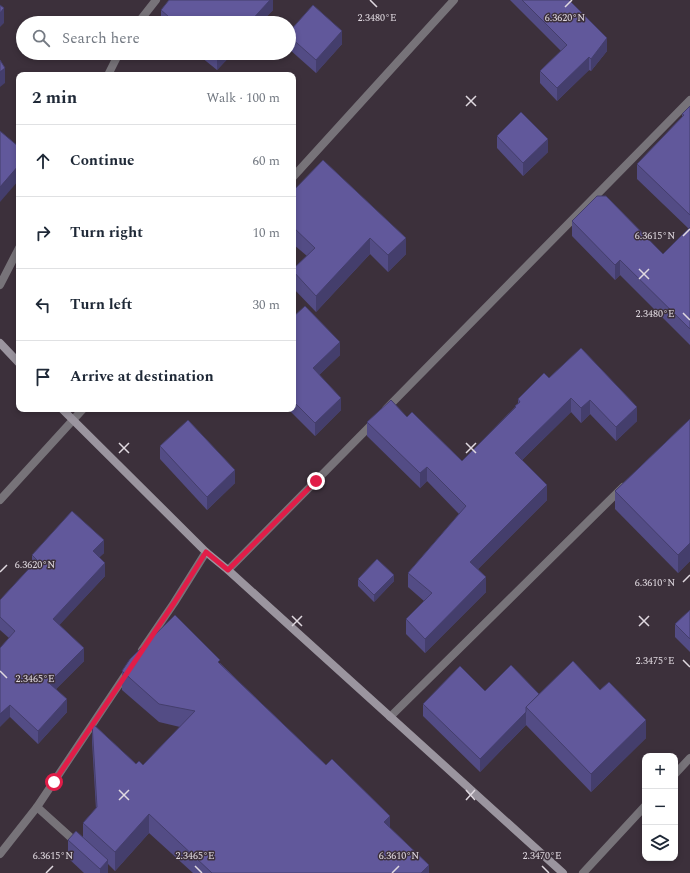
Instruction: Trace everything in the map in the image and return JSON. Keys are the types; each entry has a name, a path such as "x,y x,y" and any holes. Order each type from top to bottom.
{"street":[{"path":"143,16 156,0"},
{"path":"296,174 454,0"},
{"path":"110,72 116,60"},
{"path":"228,570 690,100"},
{"path":"0,285 16,254"},
{"path":"0,343 16,360"},
{"path":"65,412 206,552 228,570 563,873"},
{"path":"0,500 80,412"},
{"path":"390,718 628,482"},
{"path":"0,854 37,807 174,603 206,552"},
{"path":"678,771 690,758"},
{"path":"37,807 82,848"},
{"path":"583,873 642,809"}],"building":[{"path":"169,0 270,0 255,16 168,16 161,10"},
{"path":"522,0 569,0 607,38 591,59 589,57 557,88 540,71 567,45"},
{"path":"0,5 4,8 0,13"},
{"path":"313,5 342,31 316,60 296,42 296,24"},
{"path":"0,60 5,68 0,72"},
{"path":"690,106 690,215 637,164 684,115 682,114"},
{"path":"521,112 548,139 523,163 497,136"},
{"path":"0,131 16,144 16,168 0,187"},
{"path":"323,160 406,238 388,255 370,238 316,296 296,274 296,266 315,248 296,230 296,188"},
{"path":"597,196 606,196 663,254 690,227 690,329 620,260 615,265 572,221"},
{"path":"305,306 340,342 313,368 341,398 315,423 296,404 296,314"},
{"path":"581,348 637,407 616,427 590,400 581,408 571,398 515,453 547,485 470,562 486,577 425,639 406,619 432,593 408,573 466,506 427,467 420,473 367,422 391,400 407,417 412,412 462,461 516,407 515,406 520,402 518,399 544,373 549,378"},
{"path":"690,419 690,543 678,555 615,491"},
{"path":"188,420 235,470 207,497 160,446"},
{"path":"72,511 104,540 93,551 105,563 53,619 84,648 49,683 67,699 38,731 10,705 0,714 0,648 15,631 0,617 0,600 37,560 32,555"},
{"path":"377,559 394,575 374,595 358,579"},
{"path":"690,610 690,639 675,624"},
{"path":"175,615 220,660 218,662 326,765 332,759 390,816 384,822 429,865 421,873 212,873 149,814 115,852 83,823 97,807 92,723 136,764 139,761 143,765 195,711 159,704 122,671 130,659"},
{"path":"573,661 600,690 609,682 646,720 591,774 526,707"},
{"path":"511,665 539,694 526,707 526,712 480,759 423,704 460,666 485,691"},
{"path":"76,831 108,860 100,869 68,840"}],"route":[{"path":"54,782 174,603 206,552 228,570 316,481"}]}
